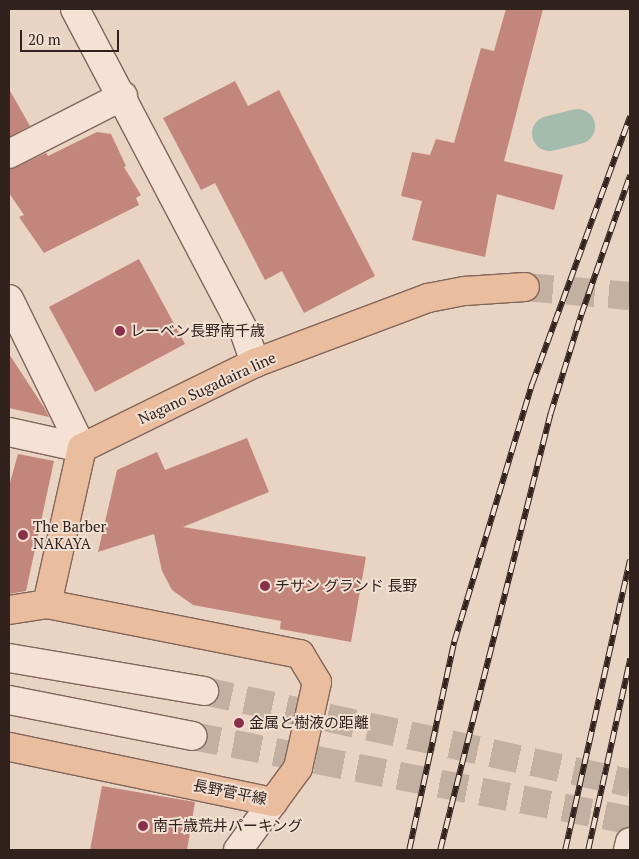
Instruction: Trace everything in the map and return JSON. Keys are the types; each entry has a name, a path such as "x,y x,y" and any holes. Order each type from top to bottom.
{"main road":[{"name":"Nagano Sugadaira line","path":"82,448 255,364 428,298 465,291 525,287"},
{"path":"9,610 46,604 82,448"},
{"name":"長野菅平線","path":"9,747 274,802 298,768 317,682 300,654 46,604"}],"street":[{"path":"75,9 123,96 244,331 255,364"},
{"path":"9,154 123,96"},
{"path":"9,299 82,448"},
{"path":"9,432 82,448"},
{"path":"9,658 204,691"},
{"path":"9,700 192,736"},
{"path":"238,850 274,802"},
{"path":"628,850 630,842"}],"building":[{"path":"506,9 543,9 504,161 563,175 554,210 497,194 485,257 412,240 422,201 401,196 412,152 430,155 436,139 454,143 481,48 494,51"},
{"path":"235,81 248,106 279,90 375,276 304,313 282,271 265,280 215,183 201,190 163,118"},
{"path":"9,89 30,126 9,137"},
{"path":"97,132 111,134 126,166 124,167 141,195 136,198 139,205 44,253 19,217 24,215 9,193 9,170 46,153 48,156"},
{"name":"レーベン長野南千歳","path":"139,259 185,344 95,392 49,307"},
{"path":"9,354 45,409 49,417 9,408"},
{"path":"247,438 269,492 183,527 366,557 351,642 280,629 281,621 193,605 172,590 162,571 154,534 98,552 117,470 157,452 165,470"},
{"path":"18,454 54,461 26,591 9,594 9,486"},
{"name":"南千歳荒井パーキング","path":"102,786 195,802 187,850 90,850"}],"waterway":[{"path":"549,133 577,126"}],"tunnel":[{"path":"525,287 630,296"},
{"path":"204,691 630,783"},
{"path":"192,736 630,820"}],"railway":[{"path":"409,850 454,642 532,384 630,116"},
{"path":"440,850 550,415 581,315 630,175"},
{"path":"565,850 630,560"},
{"path":"588,850 630,659"}],"place":[{"name":"レーベン長野南千歳","path":"120,331"},
{"name":"The Barber NAKAYA","path":"23,535"},
{"name":"チサン グランド 長野","path":"265,586"},
{"name":"金属と樹液の距離","path":"239,723"},
{"name":"南千歳荒井パーキング","path":"143,826"}]}
